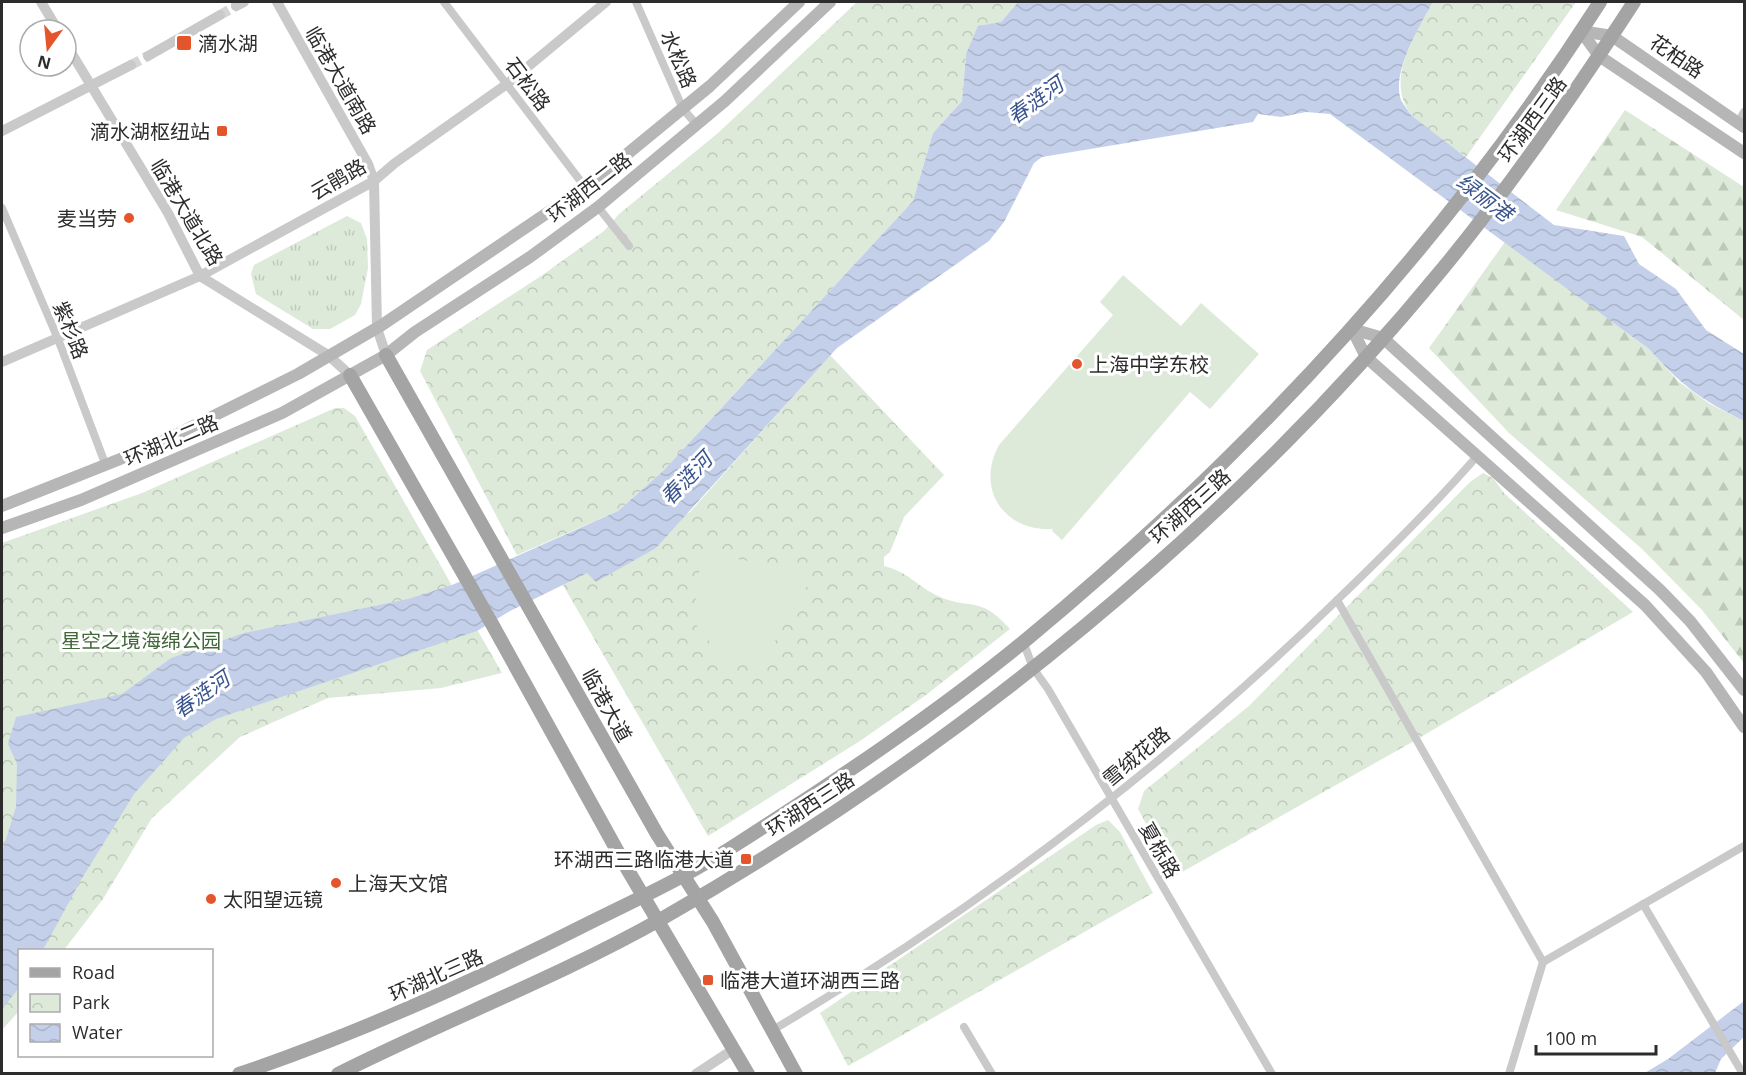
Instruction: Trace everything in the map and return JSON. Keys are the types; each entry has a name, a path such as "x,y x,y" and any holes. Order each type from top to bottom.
{"main road":[{"name":"环湖西二路","path":"328,355 376,328 585,188 743,57 799,2"},
{"name":"环湖西二路","path":"350,375 386,355 415,332 530,257 598,207 765,65 830,2"},
{"name":"环湖西三路","path":"643,896 736,845 927,715 1023,641 1136,545 1199,486 1352,329 1486,165 1600,2"},
{"name":"环湖西三路","path":"658,921 861,794 1033,668 1230,497 1366,357 1477,226 1599,56 1634,2"},
{"name":"花柏路","path":"1581,31 1612,36 1742,120"},
{"path":"1581,31 1599,56 1744,153"},
{"path":"1352,329 1383,338 1660,590 1690,621 1744,690"},
{"path":"1352,329 1366,357 1646,605 1706,672 1744,727"},
{"name":"环湖北二路","path":"2,506 106,466 226,411 298,374 328,355"},
{"name":"临港大道","path":"386,355 657,834 698,898 760,1006 771,1031 796,1074"},
{"path":"350,375 643,896 748,1074"},
{"name":"环湖北二路","path":"2,528 81,500 162,466 282,413 350,375"},
{"name":"环湖北三路","path":"238,1074 400,1013 519,958 643,896"},
{"path":"338,1074 414,1035 542,979 658,921"}],"street":[{"path":"41,2 51,18"},
{"name":"临港大道南路","path":"277,2 368,164 374,181 376,328 386,355"},
{"name":"石松路","path":"444,2 585,188"},
{"name":"云鹃路","path":"2,362 200,276 374,181 395,163 507,84 606,2"},
{"name":"水松路","path":"636,2 682,109 698,124"},
{"path":"148,56 220,15"},
{"name":"临港大道北路","path":"78,65 168,213 200,276 328,355 350,375"},
{"path":"2,131 91,88 131,65"},
{"path":"598,207 629,246"},
{"name":"紫杉路","path":"2,208 58,339 106,466"},
{"name":"雪绒花路","path":"771,1031 928,932 1112,799 1239,693 1392,548 1478,455"},
{"path":"1337,600 1543,962"},
{"name":"夏栎路","path":"1023,641 1033,668 1048,689 1272,1074"},
{"path":"1509,1074 1543,962 1744,846"},
{"path":"1643,904 1743,1074"},
{"path":"964,1027 992,1074"},
{"path":"696,1074 734,1049"}],"green space":[{"path":"857,2 1018,2 1001,22 966,54 962,101 933,133 913,201 663,471 618,511 517,555 420,371 427,350 541,276 604,231 619,214 718,133"},
{"path":"1433,2 1576,2 1466,157 1423,126 1411,114 1403,101 1401,87 1405,57"},
{"path":"1625,110 1744,187 1744,320 1642,237 1556,210"},
{"path":"347,216 361,223 367,239 368,268 361,304 355,315 330,329 313,329 256,294 251,274 254,265"},
{"path":"1505,242 1649,349 1679,382 1710,404 1744,421 1744,663 1702,610 1642,549 1509,433 1429,348"},
{"path":"1123,275 1181,326 1201,303 1259,354 1210,409 1190,392 1062,540 1052,531 1053,529 1036,528 1021,523 1008,515 999,505 990,477 992,461 999,445 1113,315 1100,302"},
{"path":"830,355 944,475 904,517 890,552 884,557 884,566 900,572 938,596 990,611 1010,629 926,695 860,741 708,836 563,585 690,512"},
{"name":"星空之境海绵公园","path":"335,408 344,408 355,416 502,673 441,688 328,698 240,737 152,818 103,899 65,949 18,949 18,1012 2,1030 2,543 142,493"},
{"path":"1483,473 1493,478 1504,493 1633,612 1414,741 1175,876 1138,809 1144,791 1249,706 1470,482"},
{"path":"702,553 794,569 807,586 759,668 722,657 695,623 696,593"},
{"path":"1108,820 1120,832 1153,893 848,1066 820,1013 1096,825"}],"water":[{"path":"1018,2 1433,2 1408,50 1400,76 1401,100 1409,112 1554,225 1624,236 1639,264 1676,289 1706,330 1744,354 1744,421 1692,391 1649,349 1330,114 1306,112 1281,117 1258,114 1253,122 1042,157 1034,163 1004,222 989,241 837,348 656,548 596,582 587,573 510,611 477,631 216,719 184,738 134,794 81,880 44,949 18,949 18,989 2,1009 2,852 16,807 17,764 8,744 16,717 122,694 171,658 244,633 408,599 452,585 618,511 663,471 913,201 933,133 962,101 966,54 978,26 1001,22"},
{"path":"1744,1001 1744,1037 1721,1059 1715,1073 1643,1074 1668,1059"}],"tunnel":[{"path":"220,15 236,6"},
{"path":"131,65 148,56"}],"place":[{"name":"滴水湖","path":"184,43"},
{"name":"滴水湖枢纽站","path":"222,131"},
{"name":"麦当劳","path":"129,218"},
{"name":"上海中学东校","path":"1077,364"},
{"name":"环湖西三路临港大道","path":"746,859"},
{"name":"上海天文馆","path":"336,883"},
{"name":"太阳望远镜","path":"211,899"},
{"name":"临港大道环湖西三路","path":"708,980"}],"water label":[{"name":"春涟河","path":"1035,100"},
{"name":"绿丽港","path":"1485,197"},
{"name":"春涟河","path":"686,478"},
{"name":"春涟河","path":"201,694"}]}
